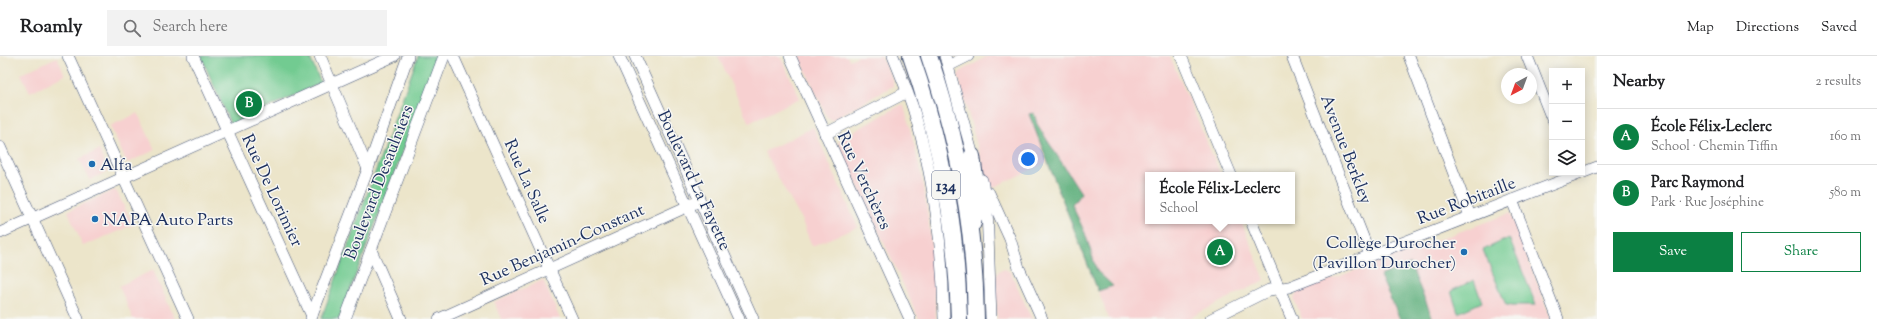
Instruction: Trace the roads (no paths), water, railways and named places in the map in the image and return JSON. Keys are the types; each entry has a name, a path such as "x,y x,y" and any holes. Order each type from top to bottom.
{"highway":[{"name":"134","path":"911,56 931,118 947,188 956,261 959,319"},
{"name":"134","path":"929,56 941,93 957,158 970,235 976,319"},
{"path":"970,235 978,199 972,156"}],"street":[{"path":"68,56 122,178 188,319"},
{"name":"Rue De Lorimier","path":"193,56 312,317"},
{"path":"320,56 368,169"},
{"path":"0,234 394,56"},
{"name":"Boulevard Desaulniers","path":"312,317 368,169 408,56"},
{"name":"Boulevard Desaulniers","path":"345,319 444,56"},
{"name":"Rue La Salle","path":"453,56 572,319"},
{"name":"Boulevard La Fayette","path":"620,56 740,319"},
{"name":"Boulevard La Fayette","path":"635,56 753,319"},
{"name":"Rue Verchères","path":"790,56 910,319"},
{"path":"893,56 907,92 919,132 936,212 941,257 944,319"},
{"path":"968,56 946,61 972,156 1010,239 1019,268 1042,319"},
{"path":"1181,56 1230,172"},
{"name":"Avenue Berkley","path":"1292,56 1370,255"},
{"path":"1409,56 1470,216"},
{"path":"1527,56 1549,111"},
{"path":"825,134 907,92"},
{"path":"354,133 356,137 363,141 371,142 379,139"},
{"path":"0,147 78,319"},
{"name":"Rue Robitaille","path":"1585,172 1597,168"},
{"name":"Rue Robitaille","path":"1211,319 1269,290 1289,287 1572,176"},
{"path":"984,184 988,206 991,319"},
{"path":"1512,200 1558,319"},
{"name":"Rue Benjamin-Constant","path":"438,319 700,201"},
{"path":"1252,224 1292,319"},
{"path":"371,250 401,319"}],"place":[{"name":"Parc Raymond","path":"249,104"},
{"name":"Alfa","path":"92,164"},
{"name":"NAPA Auto Parts","path":"95,219"},
{"name":"École Félix-Leclerc","path":"1220,252"},
{"name":"Collège Durocher (Pavillon Durocher)","path":"1464,252"}]}
